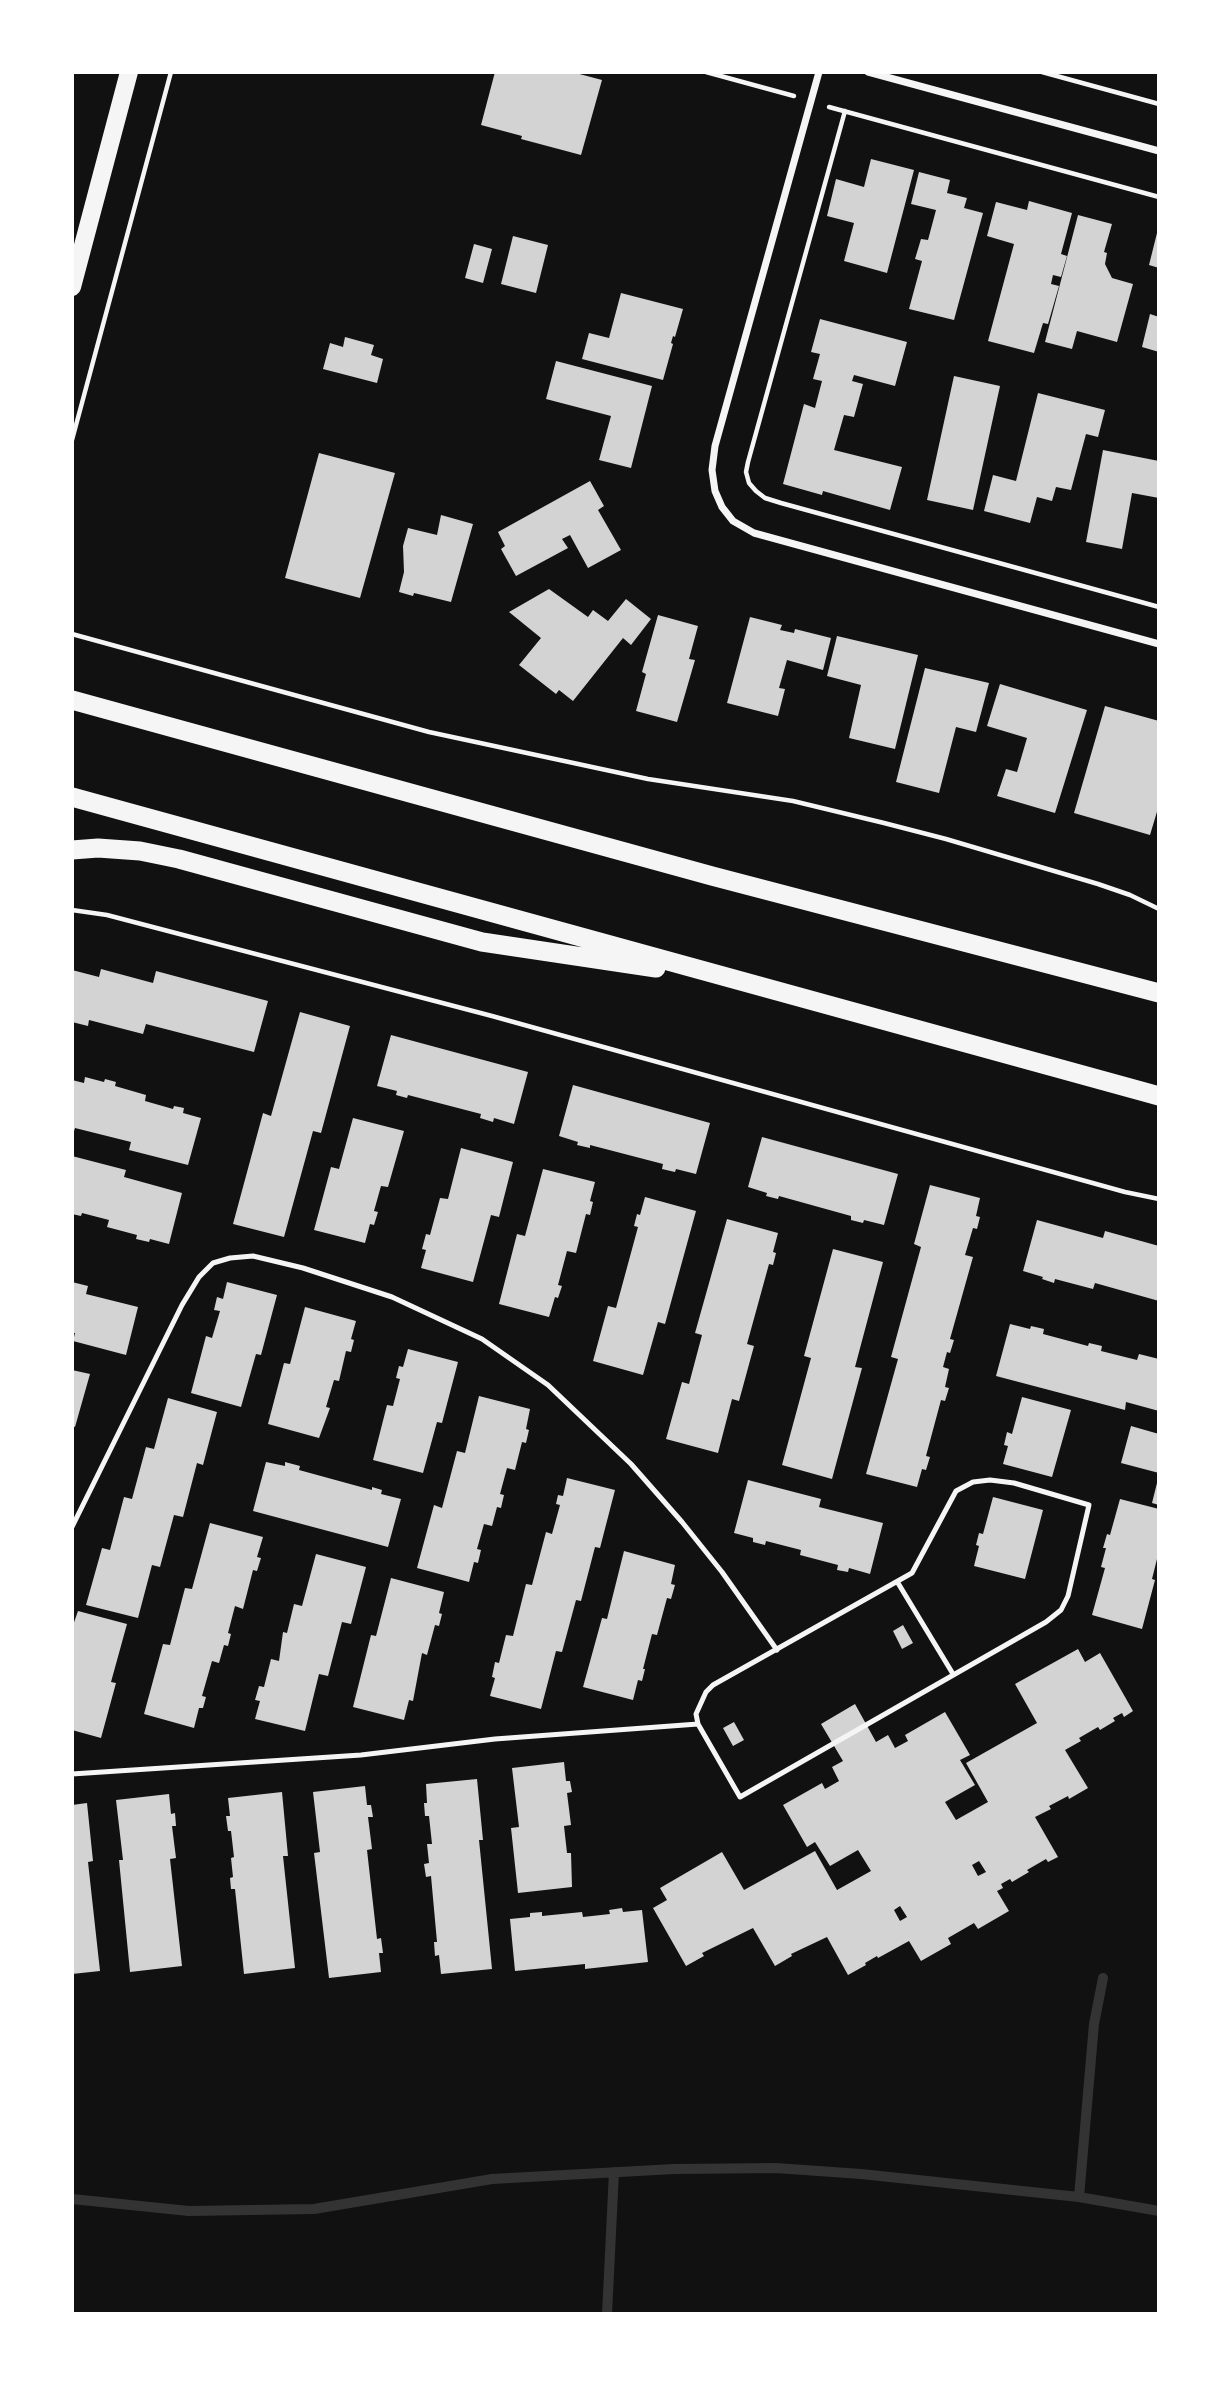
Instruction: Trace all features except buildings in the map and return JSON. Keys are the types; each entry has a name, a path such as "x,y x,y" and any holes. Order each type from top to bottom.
{"highway":[{"path":"72,700 712,876 1159,993"},
{"path":"72,797 1159,1096"},
{"path":"72,850 98,848 140,851 179,859 482,942 747,982"}],"main road":[{"path":"72,287 129,72"}],"street":[{"path":"819,72 715,446 712,470 715,491 722,507 733,521 754,533 1159,644"},
{"path":"867,72 1159,151"}],"lane":[{"path":"72,1527 182,1305 199,1277 213,1263 253,1256 329,1276 404,1302 481,1339 548,1385 631,1464 682,1522 722,1572 777,1650"},
{"path":"990,1480 1014,1483 1089,1505 1068,1596 1061,1610 1046,1622 740,1797 698,1724 696,1714 700,1702 713,1685 777,1650 912,1573 956,1491 973,1482 990,1480"},
{"path":"898,1583 953,1674"},
{"path":"72,1774 349,1756 495,1739 698,1724"}],"path":[{"path":"72,440 172,72"},
{"path":"706,72 1159,197"},
{"path":"1042,72 1159,104"},
{"path":"845,111 748,462 746,472 750,483 756,491 773,500 1159,607"},
{"path":"72,634 429,732 648,779 793,801 884,823 1098,884 1159,909"},
{"path":"72,910 107,915 426,998 1125,1192 1159,1199"}],"waterway":[{"path":"1079,2197 1094,2024 1103,1978"},
{"path":"72,2199 189,2211 314,2209 492,2179 674,2169 776,2168 861,2174 1079,2197 1159,2211"},
{"path":"607,2314 614,2172"}]}
